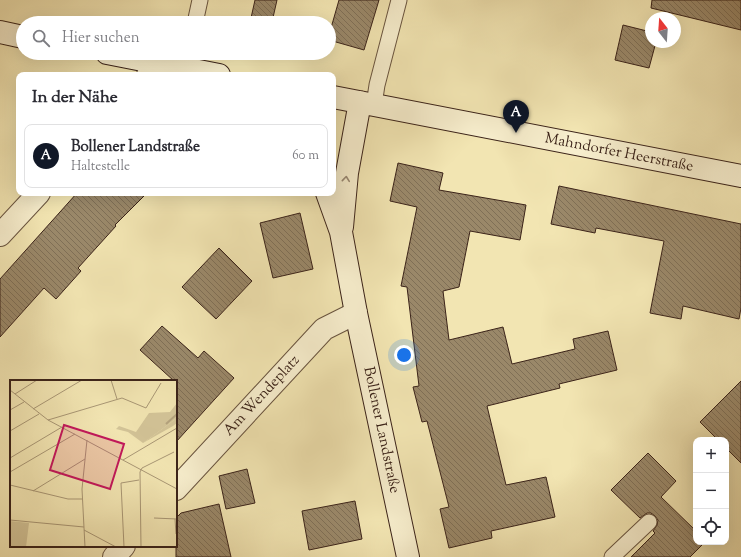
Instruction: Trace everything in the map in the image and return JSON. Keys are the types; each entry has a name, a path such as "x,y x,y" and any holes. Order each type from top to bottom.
{"street":[{"path":"0,32 16,35"},
{"path":"127,60 153,69 187,61 212,72"},
{"name":"Mahndorfer Heerstraße","path":"336,98 741,176"},
{"name":"Bollener Landstraße","path":"341,232 347,173 367,104"},
{"path":"0,235 36,196"},
{"name":"Bollener Landstraße","path":"327,196 341,232 356,313 408,557"},
{"name":"Am Wendeplatz","path":"177,488 324,329 356,313"},
{"path":"114,557 123,547"}],"lane":[{"path":"197,16 200,0"},
{"path":"367,104 377,85 399,0"},
{"path":"612,557 648,522"}],"building":[{"path":"255,0 277,0 273,16 251,16"},
{"path":"339,0 379,0 364,50 336,42 336,16 334,16"},
{"path":"652,0 741,0 741,30 681,15 681,12 667,12 651,8"},
{"path":"623,25 645,30 645,48 654,48 649,68 615,60"},
{"path":"398,163 443,173 439,190 526,205 520,240 470,231 459,287 443,291 449,340 503,327 512,364 575,349 573,339 608,331 617,370 559,384 560,388 487,406 506,485 546,477 555,517 491,531 492,538 449,548 440,509 449,507 427,421 422,422 413,387 419,386 407,287 401,286 417,207 390,201"},
{"path":"559,186 741,224 741,308 739,319 683,306 681,319 650,313 664,241 596,228 595,233 551,224"},
{"path":"74,196 144,196 115,225 116,226 78,268 81,271 56,299 44,288 0,337 0,279"},
{"path":"300,213 313,269 273,278 260,223"},
{"path":"219,248 252,281 216,319 182,287"},
{"path":"162,326 198,358 204,351 234,378 177,441 177,380 173,380 140,350"},
{"path":"741,381 741,463 729,451 729,437 715,437 700,422"},
{"path":"648,453 676,481 661,497 693,528 693,545 702,545 690,557 631,557 655,533 653,531 658,520 651,513 647,513 640,518 611,490"},
{"path":"247,469 255,503 226,509 219,476"},
{"path":"355,501 362,539 309,550 302,511"},
{"path":"219,504 231,557 176,557 177,517 181,513"}],"place":[{"name":"Bollener Landstraße","path":"516,133"}]}
